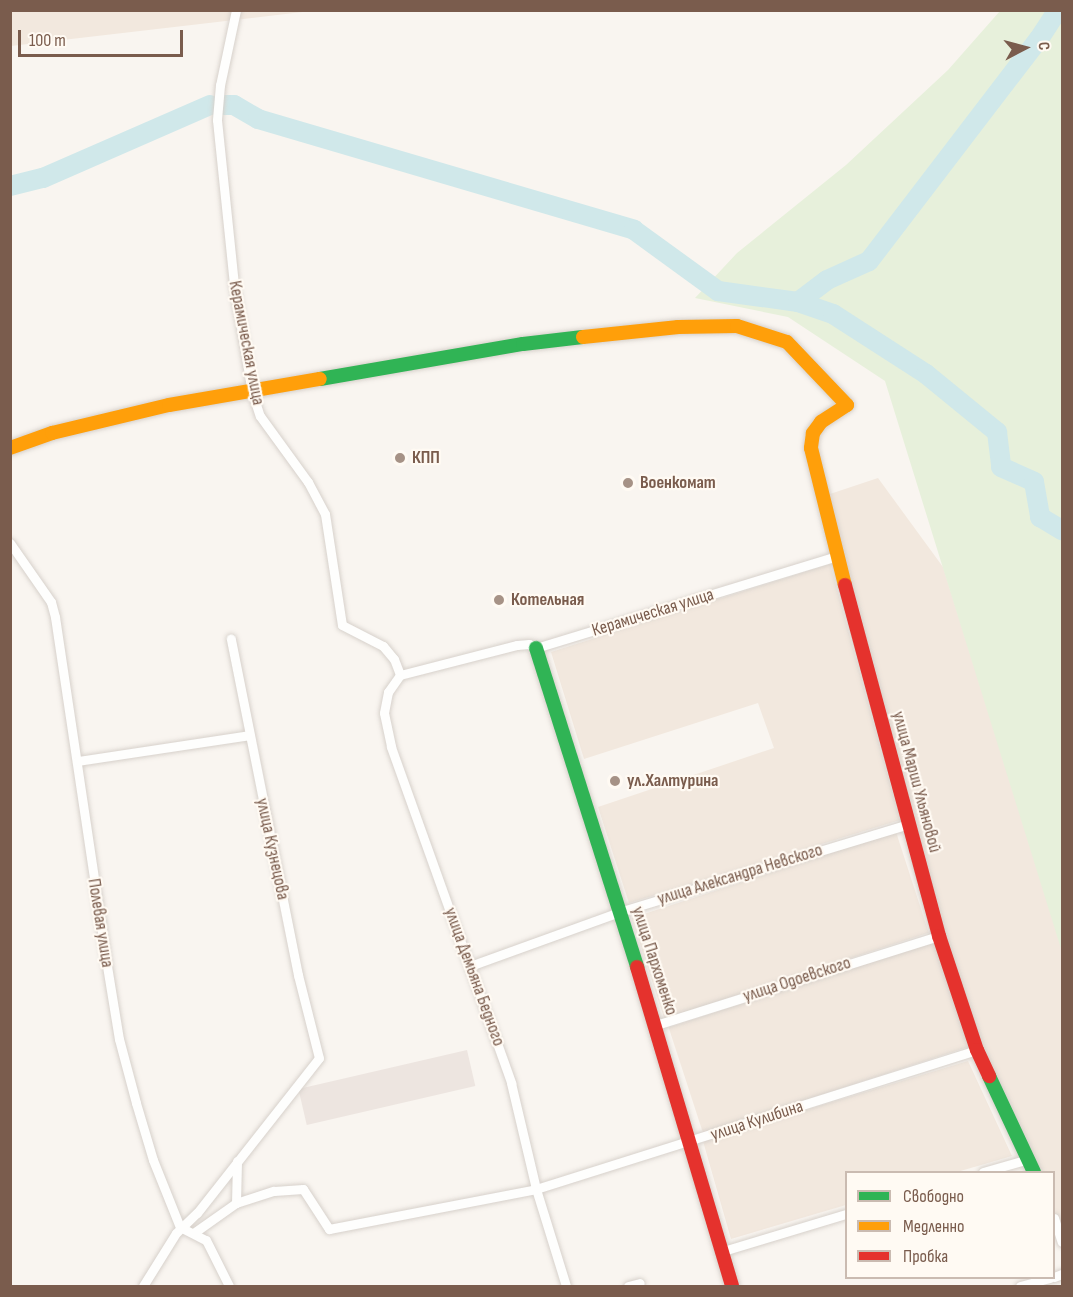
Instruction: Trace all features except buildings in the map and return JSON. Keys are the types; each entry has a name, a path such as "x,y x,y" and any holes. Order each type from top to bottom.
{"street":[{"name":"Керамическая улица","path":"236,10 220,85 217,120 218,153 234,285 252,392 260,416 308,482 325,514 342,625 383,646 394,659 400,675 517,645 529,644 536,648 837,556"},
{"name":"улица Марии Ульяновой","path":"252,392 523,344 678,327 737,326 787,342 847,405 821,422 811,441 820,496 939,936 977,1050 1033,1171"},
{"path":"10,448 52,433 111,418 169,405 252,392"},
{"name":"Полевая улица","path":"10,543 51,602 78,761 87,843 119,1039 153,1160 180,1227"},
{"name":"улица Кузнецова","path":"231,639 298,975 320,1058 237,1161"},
{"name":"улица Пархоменко","path":"536,648 656,1025 688,1143 732,1287"},
{"name":"улица Демьяна Бедного","path":"400,675 388,692 384,713 386,729 512,1083 536,1189 566,1287"},
{"path":"78,761 249,735"},
{"name":"улица Александра Невского","path":"470,966 619,912 909,824"},
{"name":"улица Одоевского","path":"656,1025 939,936"},
{"name":"улица Кулибина","path":"236,1203 273,1191 303,1189 329,1229 536,1189 688,1143 977,1050"},
{"path":"990,1171 1029,1159"},
{"path":"143,1287 180,1227 197,1213 237,1161"},
{"path":"195,1232 236,1203 237,1161"},
{"path":"720,1252 845,1214"},
{"path":"1055,1223 1062,1242"},
{"path":"180,1227 195,1232 206,1240 229,1287"},
{"path":"1020,1287 1046,1279"},
{"path":"628,1287 640,1283"}],"shaded area":[{"path":"11,10 311,11 11,46"},
{"path":"878,478 943,567 1062,946 1062,1234 1055,1217 1055,1171 1034,1171 991,1081 944,941 824,496"},
{"path":"830,564 900,820 629,903 598,807 774,748 758,703 584,759 551,652"},
{"path":"896,832 929,933 664,1019 632,918"},
{"path":"935,941 969,1047 703,1133 669,1028"},
{"path":"467,1050 475,1086 307,1125 298,1089"},
{"path":"968,1061 1012,1156 960,1171 845,1171 845,1205 731,1239 703,1141"}],"green space":[{"path":"1000,11 1062,11 1062,952 885,381 788,317 695,298 737,253 846,165 948,70"}],"waterway":[{"path":"798,302 827,280 869,261 1039,39 1058,10"},
{"path":"10,186 43,178 210,105"},
{"path":"223,105 234,105 258,119 634,230 718,291 798,302 833,314 926,374 997,432 1001,467 1034,482 1040,517 1062,530"}],"traffic: fast":[{"path":"320,379 523,344 583,337"},
{"path":"536,648 637,967"},
{"path":"989,1076 1034,1171"}],"traffic: slow":[{"path":"583,337 678,327 737,326 787,342 847,405 821,422 813,433 811,448 845,585"},
{"path":"10,448 52,433 169,405 320,379"}],"traffic: jam":[{"path":"845,585 939,936 977,1050 989,1076"},
{"path":"637,967 732,1286"}],"place":[{"name":"КПП","path":"400,458"},
{"name":"Военкомат","path":"628,483"},
{"name":"Котельная","path":"499,600"},
{"name":"ул.Халтурина","path":"615,781"}]}
